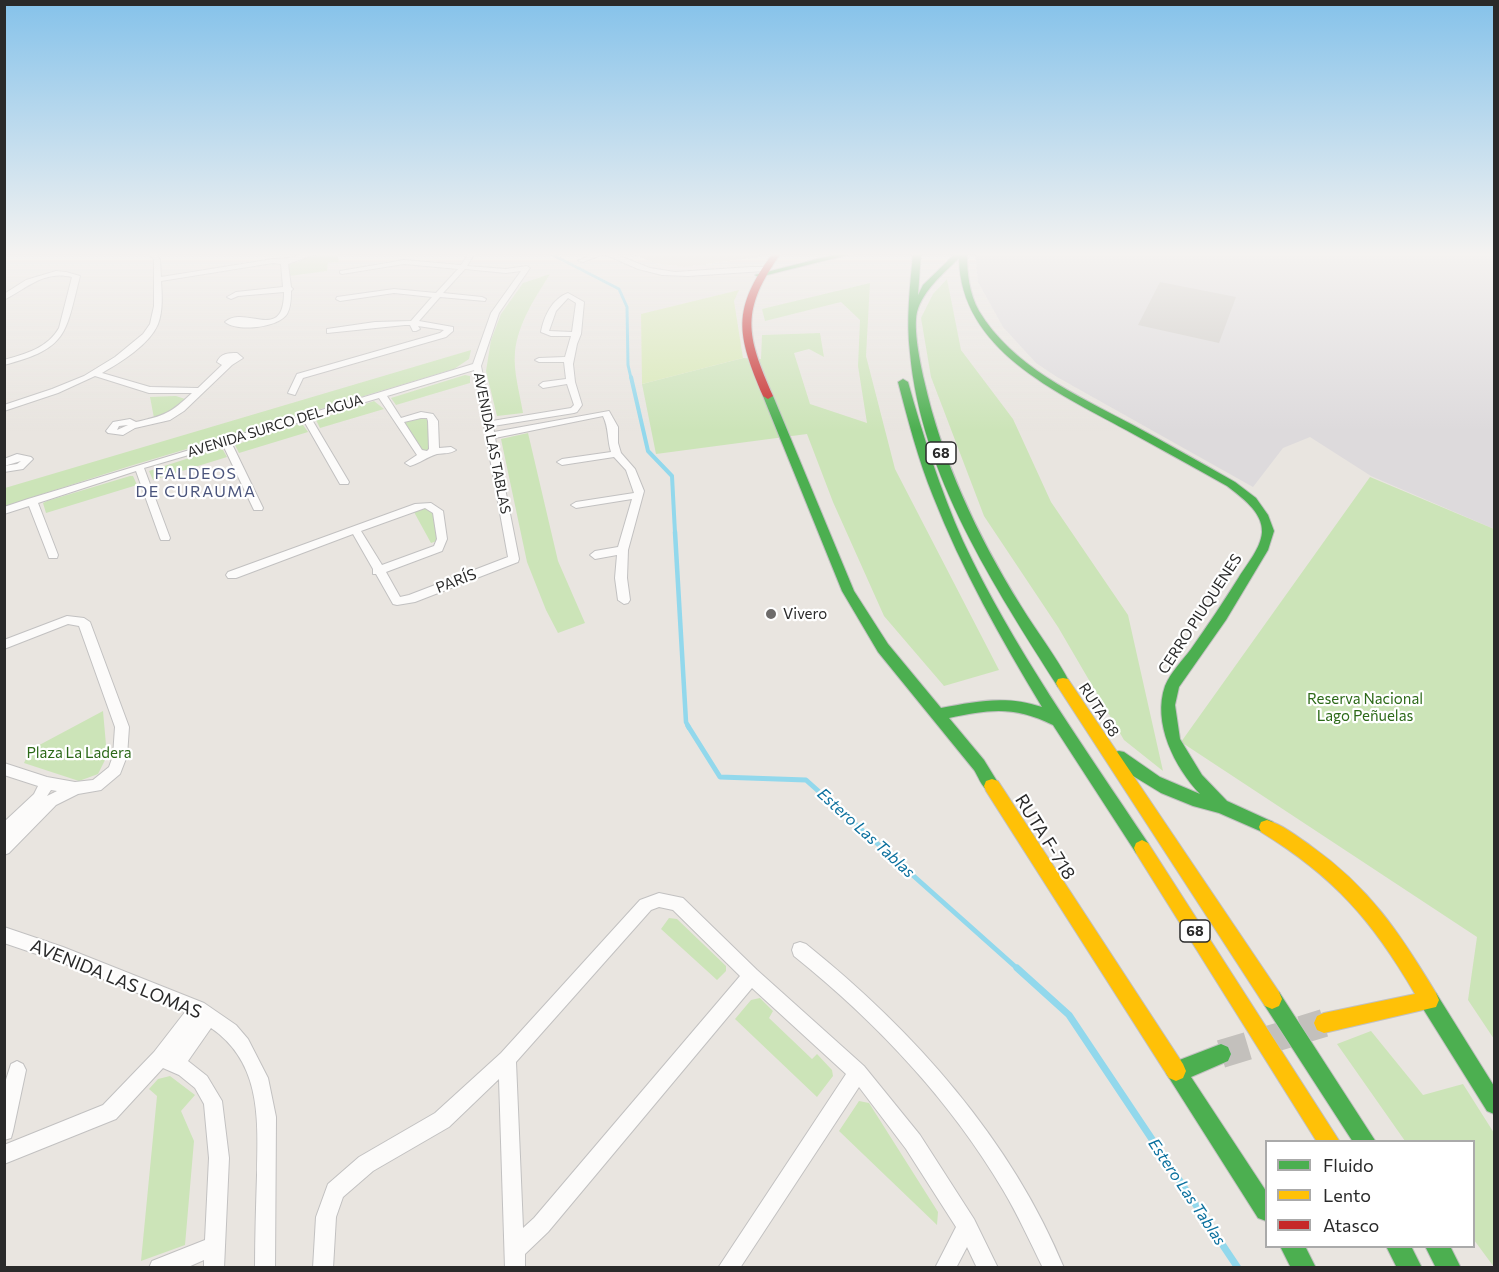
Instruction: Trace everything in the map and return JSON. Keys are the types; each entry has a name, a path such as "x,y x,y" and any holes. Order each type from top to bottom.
{"main road":[{"name":"RUTA F-718","path":"746,312 749,352 792,450 848,591 883,648 979,765 1265,1208"},
{"name":"RUTA 68","path":"910,312 916,369 924,404 940,451 967,516 1019,613 1101,743 1365,1140"},
{"path":"910,321 914,312"},
{"name":"CERRO PIUQUENES","path":"978,312 988,327 1016,356 1061,390 1231,484 1252,501 1262,515 1268,531 1262,550 1221,618 1172,686 1168,705 1169,727 1179,753 1196,780 1221,806 1285,837 1346,884 1382,925 1494,1104"},
{"name":"68","path":"899,364 913,423 948,518 981,585 1060,721 1329,1140"},
{"path":"1015,693 1024,661"},
{"path":"938,715 1015,693"},
{"path":"1015,693 1035,708 1060,721"},
{"path":"1101,743 1156,786 1188,800 1221,806"},
{"path":"1324,1023 1429,1000"},
{"path":"1176,1073 1221,1054"},
{"path":"1292,1248 1305,1268"},
{"path":"1398,1248 1411,1268"},
{"path":"1438,1248 1450,1268"}],"street":[{"path":"4,363 37,351 59,335 66,312"},
{"path":"4,408 58,392 97,374 147,335 155,321 155,312"},
{"path":"257,323 265,324 280,320 285,312"},
{"path":"413,324 422,312"},
{"name":"AVENIDA LAS TABLAS","path":"495,312 477,366 514,559"},
{"path":"564,312 546,322 545,332 577,334"},
{"path":"488,424 574,410 578,405 571,381 569,359 577,334 568,312"},
{"path":"413,324 422,340"},
{"path":"292,393 300,376 443,335 450,329 413,324 367,326 330,331"},
{"path":"539,360 569,359"},
{"path":"132,426 172,415 229,363"},
{"name":"AVENIDA SURCO DEL AGUA","path":"4,511 139,467 477,366"},
{"path":"97,374 150,390 174,392 180,395 198,393"},
{"path":"543,385 571,381"},
{"path":"381,394 419,453 428,454 451,450"},
{"path":"490,436 606,413 614,427 613,443 616,454 630,469 636,480 638,495 623,549 621,578 624,600"},
{"path":"399,421 421,415 430,416 434,421 435,446 428,454 410,463"},
{"path":"306,417 344,482"},
{"path":"226,441 258,508"},
{"path":"562,462 616,454"},
{"path":"4,463 17,457 28,459 20,467 4,469"},
{"path":"139,467 165,538"},
{"path":"576,505 638,495"},
{"path":"32,501 53,555"},
{"path":"232,575 355,529 419,506 427,505 438,511 442,539 438,548 377,571 355,529"},
{"path":"595,555 623,549"},
{"name":"PARÍS","path":"377,571 397,601 411,599 514,559"},
{"path":"4,645 67,620 84,622 122,727 121,746 115,770 96,786 75,788 46,783 4,769"},
{"path":"6,840 39,798 46,783"},
{"path":"6,840 51,801 75,788"},
{"path":"323,1268 326,1217 335,1191 366,1164 442,1120 507,1059 646,905 659,900 677,903 751,976 858,1072 913,1142 967,1226 987,1268"},
{"name":"AVENIDA LAS LOMAS","path":"4,934 63,955 203,1012 230,1031 242,1045 252,1061 264,1096 268,1139 266,1268"},
{"path":"800,950 837,979 891,1029 954,1103 1002,1172 1054,1268"},
{"path":"514,1259 751,976"},
{"path":"4,1155 65,1132 109,1112 167,1061 203,1012"},
{"path":"507,1059 514,1259"},
{"path":"167,1061 185,1069 201,1082 213,1101 219,1158 214,1268"},
{"path":"4,1131 17,1070"},
{"path":"729,1268 858,1072"},
{"path":"945,1268 967,1226"},
{"path":"159,1268 215,1246"}],"shaded area":[{"path":"995,312 1494,312 1494,529 1371,476 1310,437 1283,448 1253,487 1057,377 1036,363 1003,327"}],"green space":[{"path":"527,312 515,352 515,367 523,413 497,416 486,371 491,340 501,314"},
{"path":"736,312 743,358 642,384 641,314"},
{"path":"763,312 800,312 765,321"},
{"path":"852,312 868,312 866,356 895,469 999,670 944,686 884,616 833,502 807,434 656,454 642,384 743,358 761,359 762,335 820,333 824,357 809,349 794,353 810,404 867,423 858,366 860,320"},
{"path":"924,312 954,312 961,350 1013,419 1051,502 1128,615 1163,771 1124,740 1058,627 984,516 931,377 921,318"},
{"path":"471,350 469,359 454,369 5,506 5,488"},
{"path":"465,375 470,376 470,383 396,405 391,398"},
{"path":"176,396 188,400 181,407 154,418 150,397"},
{"path":"374,401 384,409 320,428 316,420"},
{"path":"425,418 429,422 430,450 422,451 404,423"},
{"path":"299,424 303,425 308,432 239,453 235,445"},
{"path":"528,433 558,561 585,623 558,633 527,562 501,439"},
{"path":"217,449 223,450 227,457 153,480 149,471"},
{"path":"133,476 137,485 46,513 43,503 47,501"},
{"name":"Reserva Nacional Lago Peñuelas","path":"1370,477 1494,529 1494,1039 1468,1000 1477,937 1181,742"},
{"path":"425,508 432,510 437,541 431,543 414,512"},
{"name":"Plaza La Ladera","path":"103,711 107,756 98,774 79,781 24,763 30,750"},
{"path":"669,918 677,919 726,966 726,971 717,980 661,929"},
{"path":"760,998 773,1011 769,1018 812,1059 817,1054 832,1070 833,1076 817,1097 735,1019 751,1000"},
{"path":"1371,1031 1423,1095 1463,1084 1494,1133 1494,1267 1475,1241 1475,1140 1404,1140 1337,1044"},
{"path":"170,1076 195,1095 181,1111 194,1141 185,1245 141,1261 157,1096 149,1089 158,1079"},
{"path":"859,1101 869,1103 938,1212 937,1225 839,1131"}],"building":[{"path":"1144,312 1230,312 1219,343 1138,325"}],"waterway":[{"name":"Estero Las Tablas","path":"627,312 628,365 631,378"},
{"name":"Estero Las Tablas","path":"631,377 648,451 672,476 675,533"},
{"name":"Estero Las Tablas","path":"675,532 688,726"},
{"name":"Estero Las Tablas","path":"688,726 720,777 806,780 1019,970"},
{"name":"Estero Las Tablas","path":"1017,968 1069,1015 1238,1268"}],"tunnel":[{"path":"1221,1054 1324,1023"}],"traffic: fast":[{"path":"913,312 914,353 925,410 954,492 994,571 1063,683"},
{"path":"976,312 1005,349 1044,380 1231,484 1252,500 1262,515 1268,531 1262,550 1221,617 1172,686 1168,705 1173,740 1196,780 1221,806 1267,827"},
{"path":"903,382 938,495 980,587 1058,720 1142,848"},
{"path":"768,396 848,591 883,648 979,765 992,786"},
{"path":"938,715 1000,704 1028,708 1060,721"},
{"path":"1119,757 1167,789 1221,806"},
{"path":"1272,999 1365,1140"},
{"path":"1429,1000 1494,1104"},
{"path":"1176,1073 1221,1054"},
{"path":"1176,1071 1265,1208"},
{"path":"1292,1248 1305,1268"},
{"path":"1398,1248 1411,1268"},
{"path":"1437,1248 1450,1268"}],"traffic: slow":[{"path":"1063,683 1272,999"},
{"path":"992,786 1176,1071"},
{"path":"1267,827 1314,858 1357,896 1389,934 1429,1000 1324,1023"},
{"path":"1142,848 1329,1140"}],"traffic: jam":[{"path":"747,312 746,323 752,356 768,396"}],"place":[{"name":"Vivero","path":"771,614"}],"district":[{"name":"FALDEOS DE CURAUMA","path":"196,483"}]}
